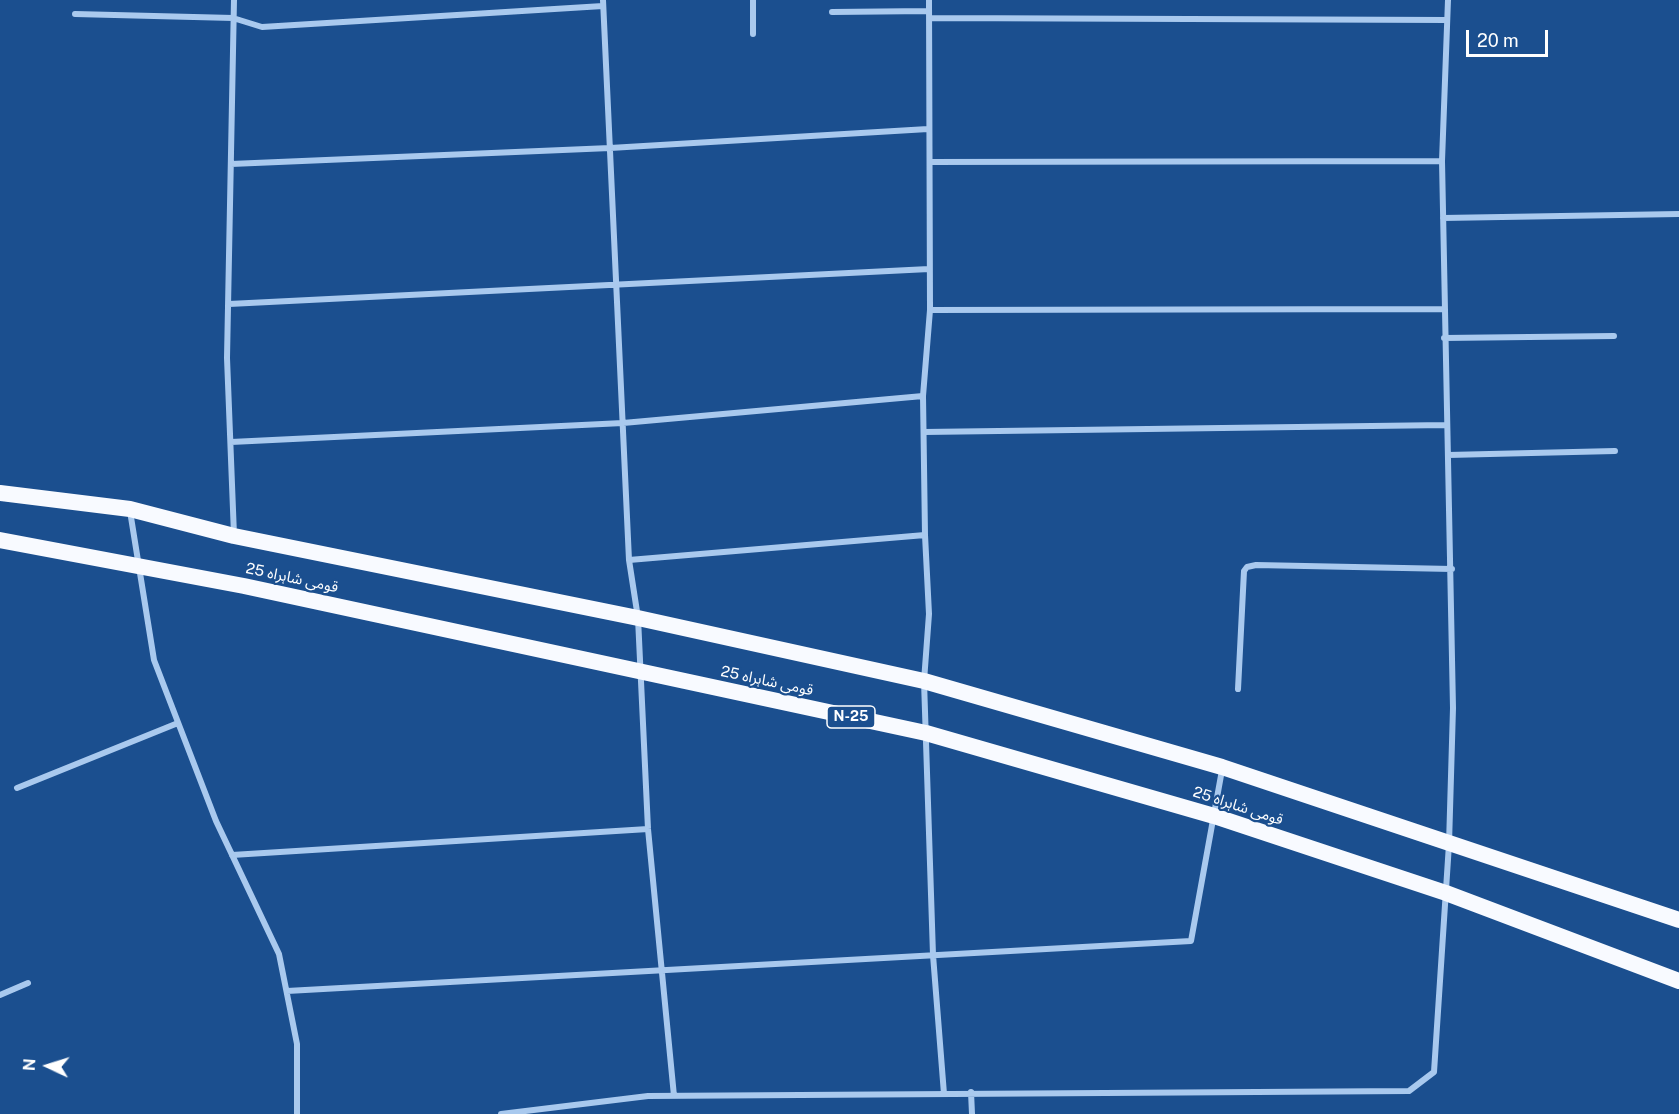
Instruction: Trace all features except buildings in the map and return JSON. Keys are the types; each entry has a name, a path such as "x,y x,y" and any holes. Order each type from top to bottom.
{"highway":[{"name":"قومی شاہراہ 25","path":"0,493 130,509 234,536 638,618 924,681 1222,767 1679,920"},
{"name":"قومی شاہراہ 25","path":"0,540 139,566 926,733 1214,816 1446,893 1679,981"}],"street":[{"path":"234,0 229,304 234,536"},
{"path":"753,0 753,34"},
{"path":"929,0 930,309 923,396 925,536 929,614 924,681 933,955 944,1094"},
{"path":"501,1114 648,1096 1409,1090 1434,1072 1449,844 1453,708 1442,161 1448,0"},
{"path":"75,14 233,18 262,27 603,3 629,560 638,618 648,829 674,1096"},
{"path":"832,12 1447,20"},
{"path":"231,164 610,148 928,129"},
{"path":"930,162 1442,161"},
{"path":"1443,218 1679,214"},
{"path":"229,304 929,269"},
{"path":"930,309 1444,309"},
{"path":"1444,338 1614,336"},
{"path":"231,442 623,423 923,396"},
{"path":"924,432 1446,425"},
{"path":"1448,454 1615,451"},
{"path":"130,509 154,660 216,821 279,954 297,1044 297,1114"},
{"path":"629,560 925,536"},
{"path":"1238,689 1244,571 1247,567 1256,565 1452,569"},
{"path":"17,788 178,723"},
{"path":"286,991 1191,941 1222,767"},
{"path":"232,855 648,829"},
{"path":"0,995 28,983"},
{"path":"971,1092 972,1114"}]}
